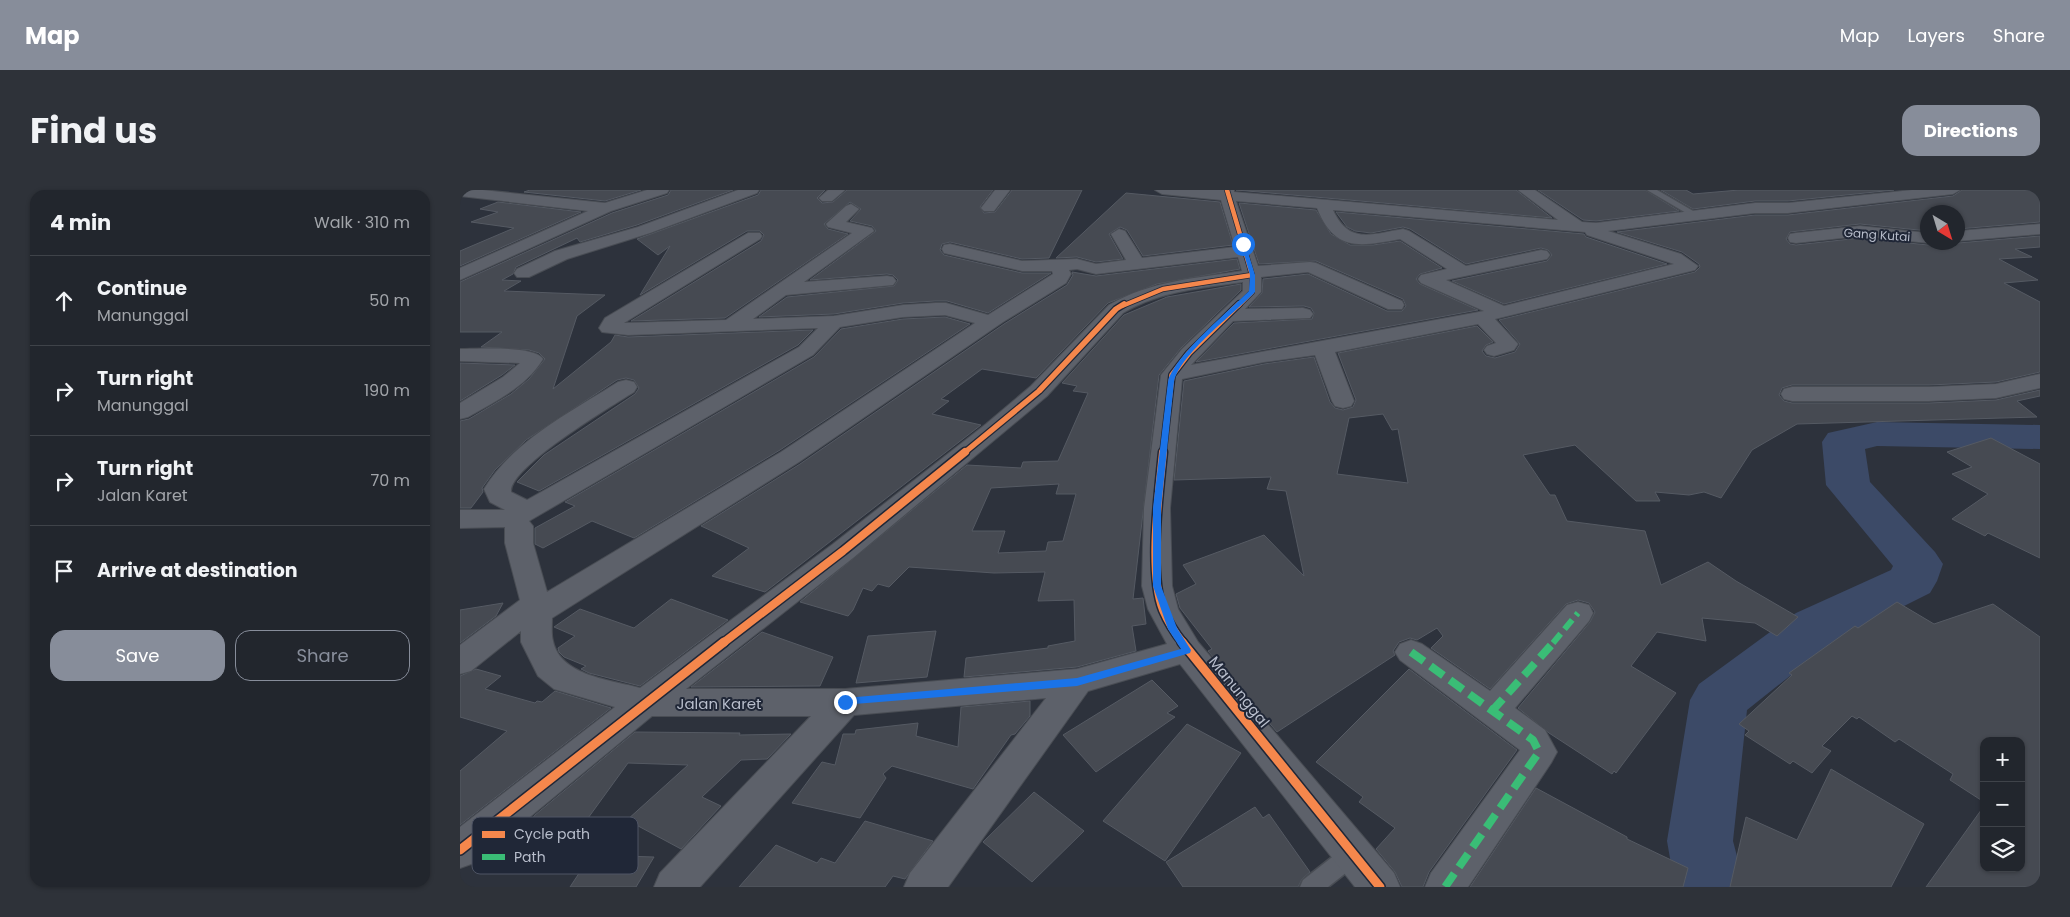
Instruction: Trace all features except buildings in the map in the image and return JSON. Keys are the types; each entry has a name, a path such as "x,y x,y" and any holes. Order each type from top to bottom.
{"street":[{"path":"460,207 508,190"},
{"path":"460,275 606,208 662,190"},
{"path":"523,273 560,255 644,230 752,190"},
{"path":"989,208 1003,190"},
{"path":"1162,190 1227,193 1323,205 1602,227 1755,208 1788,208 1953,190"},
{"path":"1172,375 1264,356 1323,348 1482,317 1688,266 1670,256 1576,226 1525,190"},
{"path":"460,192 606,208"},
{"path":"1364,192 1372,209"},
{"path":"1172,375 1189,353 1252,292 1250,266 1227,193"},
{"path":"1323,205 1330,221 1341,232 1355,240 1361,241 1403,234 1462,272"},
{"path":"730,325 778,290 866,231 834,224 851,209"},
{"path":"1965,235 2040,229"},
{"name":"Gang Kutai","path":"1796,238 1860,231 1920,237"},
{"path":"1119,234 1136,263"},
{"path":"754,236 612,322 608,327 628,329 834,322 903,311 935,309 946,309 992,322"},
{"path":"950,249 1013,264 1059,266 1077,264 1096,269 1136,263 1310,267 1394,305"},
{"path":"1503,312 1427,279 1542,254"},
{"path":"460,662 536,609 790,457 992,322 1060,279 1062,276 1059,266"},
{"path":"502,817 645,703 843,551 994,429 1038,391 1116,309 1126,302 1157,291 1250,266"},
{"path":"778,290 887,281"},
{"path":"1229,315 1303,314"},
{"path":"1482,317 1508,344 1494,350"},
{"path":"460,519 520,514 806,351 818,341 834,322"},
{"path":"1323,348 1343,400"},
{"path":"460,355 528,357 533,359 515,377 460,412"},
{"name":"Manunggal","path":"1172,375 1157,508 1157,586 1166,615 1187,650 1380,887"},
{"path":"1792,394 1976,392 2040,381"},
{"path":"520,514 499,496 497,489 503,476 544,441 626,387"},
{"name":"Jalan Karet","path":"520,514 519,543 536,609 537,642 549,667 566,680 645,703 845,702 1077,682 1187,650"},
{"path":"1492,711 1541,658 1578,613"},
{"path":"1411,652 1533,740 1539,752 1445,887"},
{"path":"924,887 955,848 1077,682"},
{"path":"674,887 845,702"},
{"path":"460,850 472,840"}],"lane":[{"path":"1651,190 1696,215"},
{"path":"1310,887 1353,854"}],"waterway":[{"path":"1710,887 1700,841 1719,700 1815,627 1912,581 1918,564 1848,485 1843,442 1877,434 2040,437"}],"marked path":[{"path":"1492,711 1541,658 1578,613"},
{"path":"1411,652 1533,740 1539,752 1445,887"}],"cycle path":[{"path":"1227,190 1227,196 1252,275 1252,292 1189,353 1172,375 1157,508 1157,586 1163,609 1187,650 1380,887"},
{"path":"502,817 645,703 843,551 994,429 1039,391 1116,309 1146,294 1163,289 1252,275"},
{"path":"460,850 472,840"}],"route":[{"path":"845,702 1077,682 1187,650 1173,629 1163,608 1157,586 1157,508 1171,382 1172,375 1189,353 1252,292 1252,275 1243,244"}]}
